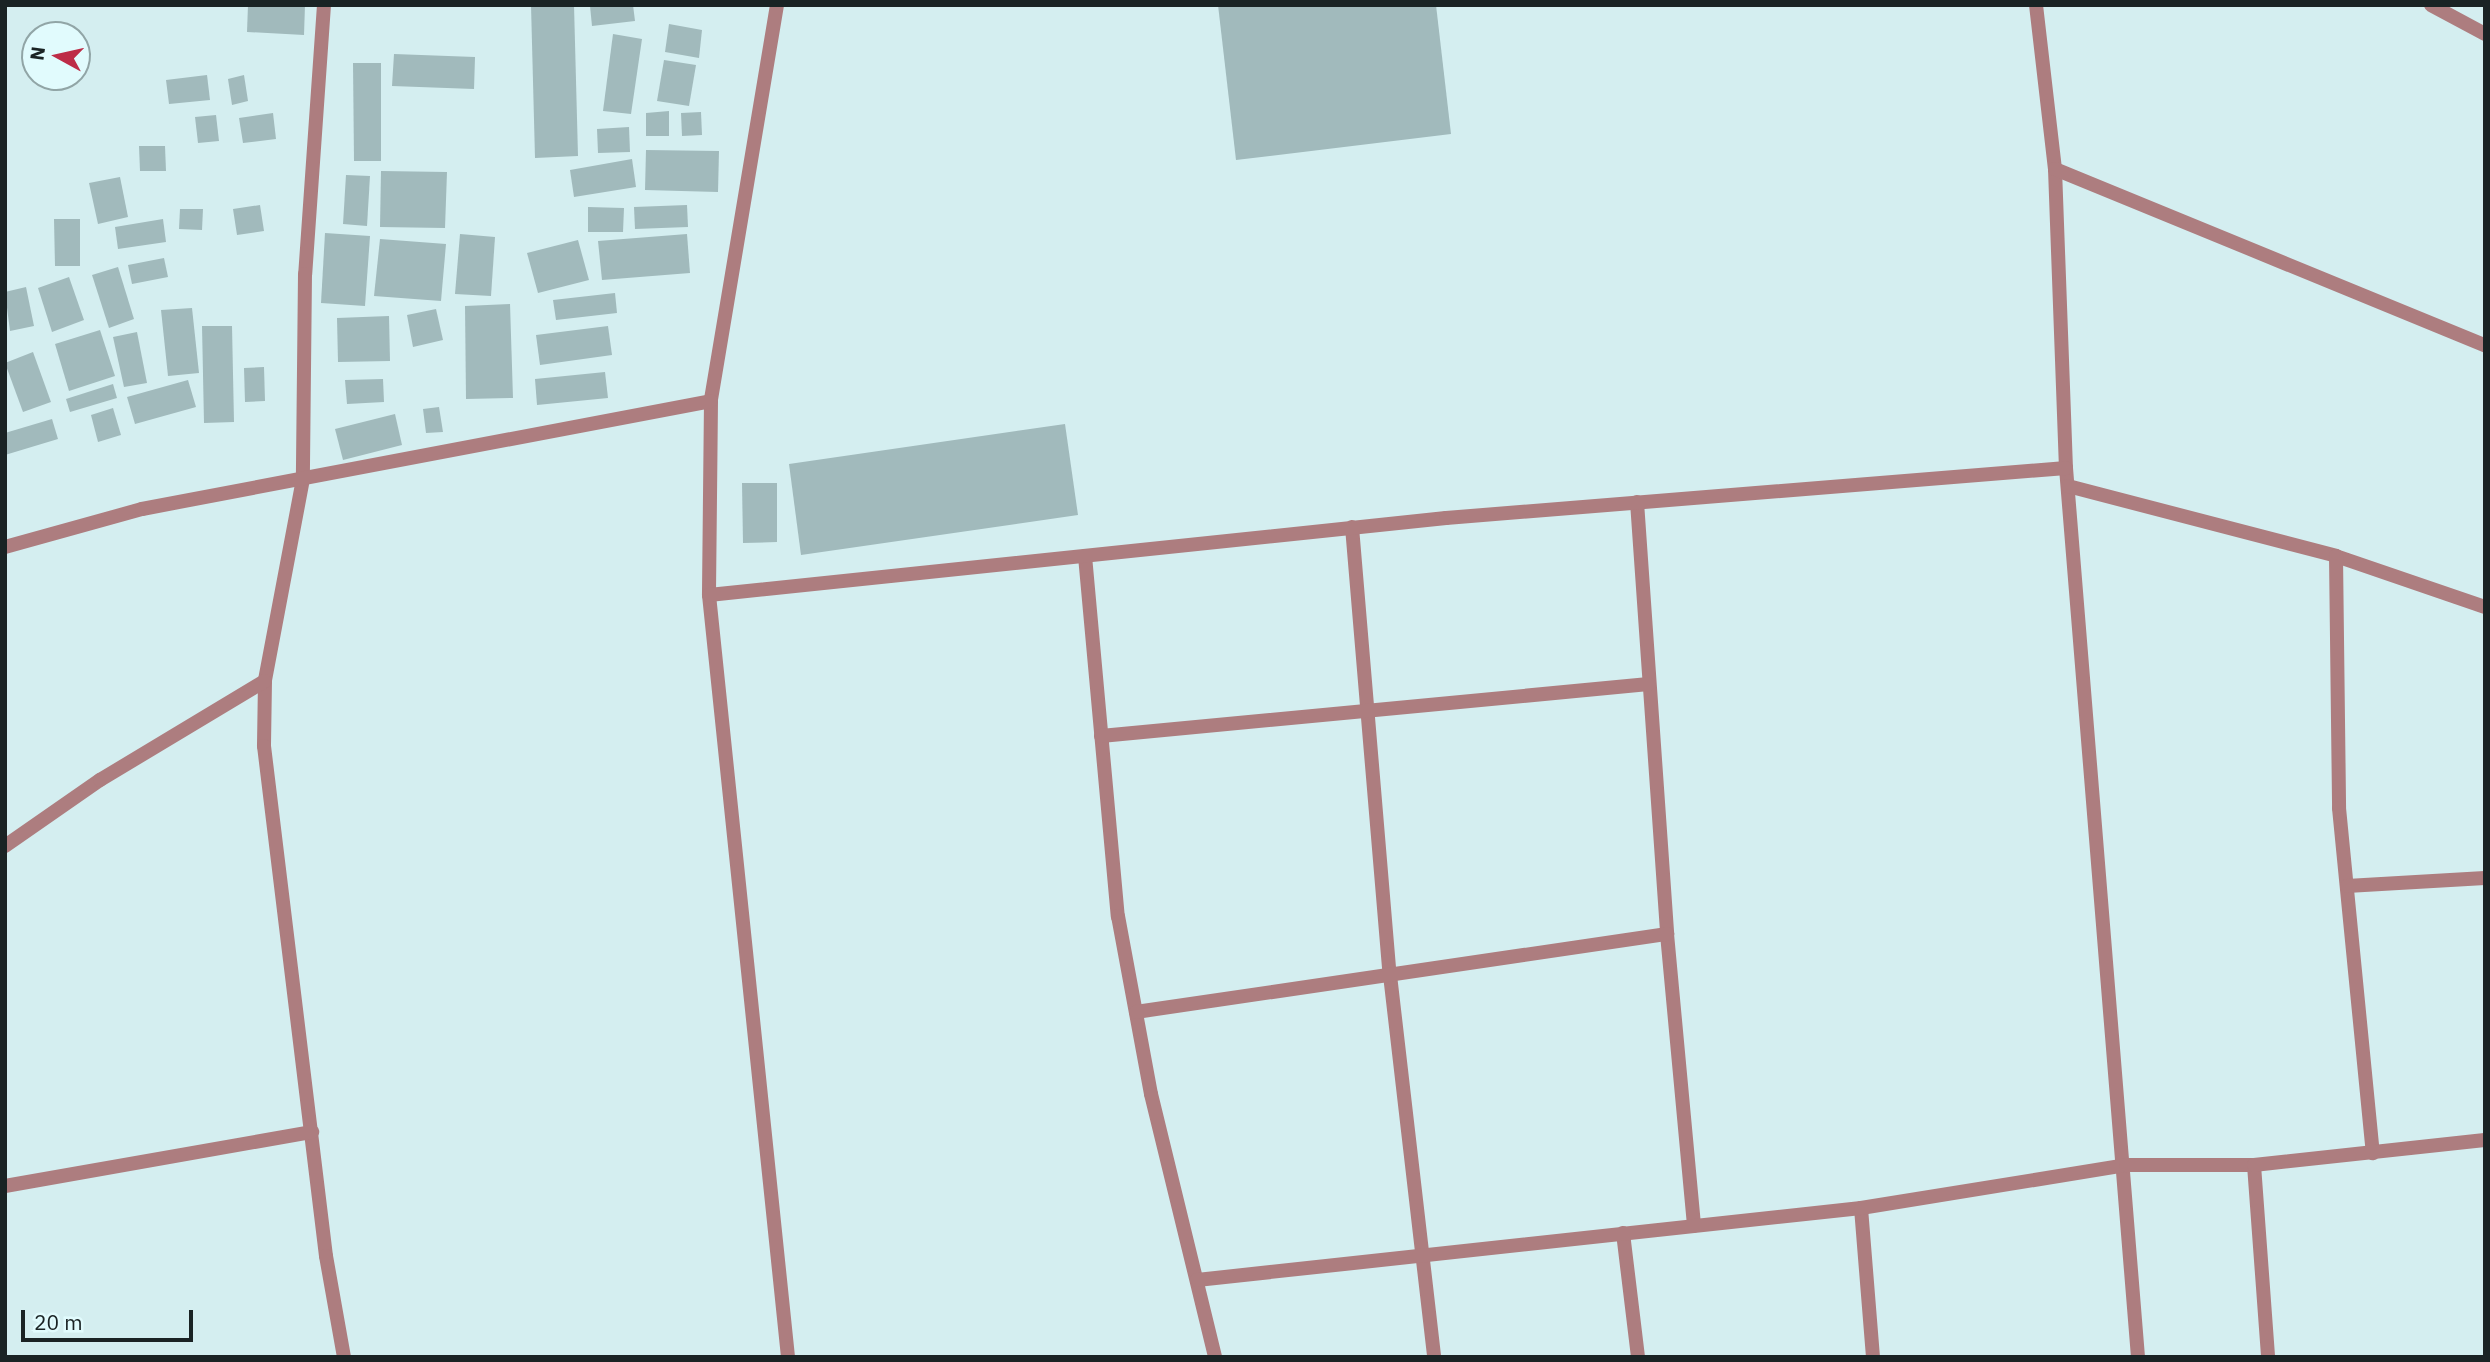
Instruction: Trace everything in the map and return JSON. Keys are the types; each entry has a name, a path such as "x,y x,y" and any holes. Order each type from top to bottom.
{"street":[{"path":"324,5 304,274 303,479 265,681 264,746 277,874 326,1256 344,1357"},
{"path":"777,5 711,401 709,595 788,1357"},
{"path":"2036,5 2054,169 2066,468 2126,1165 2138,1357"},
{"path":"2431,5 2485,34"},
{"path":"2054,169 2485,345"},
{"path":"5,547 142,509 711,401"},
{"path":"709,595 1352,527 2066,468"},
{"path":"2068,486 2336,556 2485,607"},
{"path":"1637,502 1667,934 1694,1226"},
{"path":"1352,527 1390,975 1419,1256 1434,1357"},
{"path":"1085,556 1118,916 1136,1012 1215,1357"},
{"path":"2336,556 2336,738 2347,886 2373,1153"},
{"path":"5,846 100,780 265,681"},
{"path":"1101,736 1649,684"},
{"path":"2347,886 2485,878"},
{"path":"1136,1012 1667,934"},
{"path":"5,1186 312,1132"},
{"path":"1197,1280 1861,1208 2126,1165 2254,1165 2485,1140"},
{"path":"2254,1165 2268,1357"},
{"path":"1861,1208 1873,1357"},
{"path":"1623,1233 1638,1357"}],"building":[{"path":"248,5 305,5 304,35 247,32"},
{"path":"531,5 574,5 578,156 535,158"},
{"path":"633,5 635,21 592,26 590,6"},
{"path":"1218,5 1436,5 1451,134 1236,160"},
{"path":"669,24 702,30 699,58 665,52"},
{"path":"613,34 642,39 631,114 603,111"},
{"path":"394,54 475,57 474,89 392,86"},
{"path":"664,60 696,65 689,106 657,101"},
{"path":"353,63 381,63 381,161 354,161"},
{"path":"207,75 210,100 169,104 166,80"},
{"path":"244,75 248,101 232,105 228,79"},
{"path":"669,111 669,136 646,136 646,113"},
{"path":"701,112 702,135 682,136 681,113"},
{"path":"273,113 276,139 243,143 239,118"},
{"path":"216,115 219,141 198,143 195,117"},
{"path":"629,127 630,152 598,153 597,129"},
{"path":"139,146 165,146 166,171 140,171"},
{"path":"646,150 719,151 718,192 645,190"},
{"path":"632,159 636,187 574,197 570,170"},
{"path":"381,171 447,172 445,228 380,227"},
{"path":"346,175 370,176 367,226 343,224"},
{"path":"120,177 128,217 98,224 89,183"},
{"path":"260,205 264,231 237,235 233,209"},
{"path":"687,205 688,227 635,229 634,207"},
{"path":"588,207 624,208 623,232 588,232"},
{"path":"180,209 203,209 202,230 179,229"},
{"path":"54,219 80,219 80,266 55,266"},
{"path":"163,219 166,242 118,249 115,227"},
{"path":"325,233 370,236 365,306 321,303"},
{"path":"460,234 495,237 491,296 455,294"},
{"path":"687,234 690,273 602,280 598,241"},
{"path":"380,239 446,244 441,301 374,296"},
{"path":"578,240 589,280 538,293 527,253"},
{"path":"164,258 168,277 132,284 128,265"},
{"path":"118,267 134,319 109,328 92,275"},
{"path":"69,277 84,320 52,332 38,288"},
{"path":"26,287 34,326 10,331 5,292"},
{"path":"615,293 617,313 556,320 553,300"},
{"path":"510,304 513,398 466,399 465,306"},
{"path":"192,308 199,373 168,376 161,310"},
{"path":"436,309 443,340 413,347 407,315"},
{"path":"389,316 390,361 338,362 337,318"},
{"path":"202,326 232,326 234,422 204,423"},
{"path":"608,326 612,355 540,365 536,335"},
{"path":"100,330 115,376 69,391 55,344"},
{"path":"137,332 147,383 124,387 113,337"},
{"path":"33,352 51,402 23,412 5,363"},
{"path":"264,367 265,401 245,402 244,368"},
{"path":"605,372 608,398 537,405 535,379"},
{"path":"383,379 384,402 347,404 345,380"},
{"path":"188,380 196,407 135,424 127,397"},
{"path":"113,384 117,398 70,412 66,399"},
{"path":"439,407 443,432 426,433 423,409"},
{"path":"113,408 121,435 98,442 91,415"},
{"path":"395,414 402,445 343,460 335,429"},
{"path":"52,419 58,439 5,455 5,433"},
{"path":"1065,424 1078,515 801,555 789,464"},
{"path":"742,483 777,483 777,542 743,543"}]}
